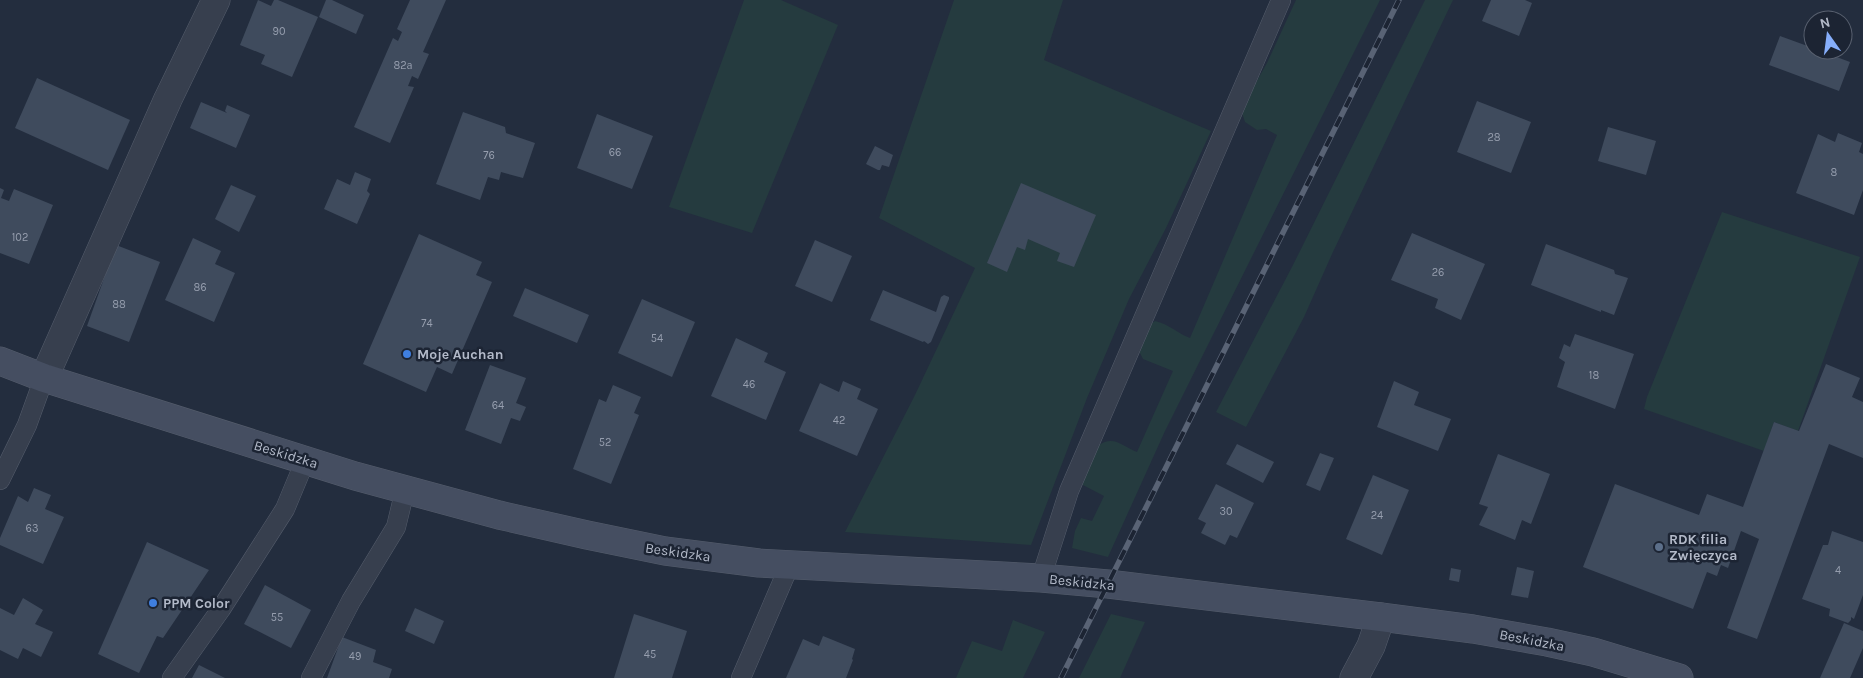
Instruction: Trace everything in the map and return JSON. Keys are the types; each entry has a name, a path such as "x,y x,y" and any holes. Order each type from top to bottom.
{"street":[{"path":"44,378 168,99 216,0"},
{"name":"Beskidzka","path":"0,361 44,378 404,490 499,514 641,546 759,563 1041,578 1108,584 1381,617 1473,629 1547,642 1594,652 1679,678"},
{"path":"1354,678 1371,646 1381,617"}],"lane":[{"path":"1041,578 1069,491 1281,0"},
{"path":"0,480 27,425 44,378"},
{"path":"172,678 221,608 285,509 305,460"},
{"path":"311,678 351,601 396,528 404,490"},
{"path":"741,678 790,564"}],"green space":[{"path":"744,0 781,0 838,25 752,233 669,207"},
{"path":"954,0 1063,0 1044,60 1211,131 1166,228 1129,299 1087,398 1031,545 845,532 914,397 975,268 879,218"},
{"path":"1296,0 1380,0 1165,431 1108,557 1072,548 1075,531 1081,518 1092,521 1104,496 1081,484 1090,457 1104,442 1111,441 1137,452 1173,371 1143,359 1138,349 1148,326 1155,321 1160,322 1190,338 1277,135 1266,129 1257,130 1245,122 1242,113"},
{"path":"1425,0 1453,0 1304,317 1246,427 1216,412 1293,265"},
{"path":"1722,212 1860,257 1798,431 1774,422 1764,451 1644,409 1647,397"},
{"path":"1111,614 1145,622 1120,678 1079,678"},
{"path":"1013,620 1045,632 1023,678 956,678 972,641 1002,651"}],"building":[{"path":"258,0 271,6 274,0 278,0 318,17 292,77 261,64 265,55 240,45"},
{"path":"326,0 332,0 364,15 356,34 319,17"},
{"path":"410,0 446,0 423,52 429,54 418,79 412,76 408,86 414,87 390,143 354,127 393,38 398,41 402,32 397,29"},
{"path":"1491,0 1525,0 1532,3 1519,36 1482,21"},
{"path":"1780,36 1803,44 1803,60 1845,60 1850,62 1839,91 1769,65"},
{"path":"37,78 130,120 108,170 15,128"},
{"path":"1477,101 1531,122 1511,173 1457,152"},
{"path":"201,102 227,113 225,111 227,105 250,115 236,148 190,128"},
{"path":"463,112 505,127 506,133 535,143 523,178 501,172 499,180 488,177 480,200 436,184"},
{"path":"597,114 653,136 632,189 577,168"},
{"path":"1608,127 1656,141 1646,175 1598,161"},
{"path":"1838,133 1862,143 1859,152 1863,154 1863,190 1854,215 1796,193 1818,134 1835,142"},
{"path":"875,146 893,155 889,167 882,165 880,170 878,170 866,164"},
{"path":"355,172 371,179 367,191 370,194 357,224 324,209 337,179 350,185"},
{"path":"1021,183 1096,215 1074,267 1057,261 1060,253 1028,239 1025,250 1017,247 1007,272 987,263"},
{"path":"231,185 256,196 239,232 215,219"},
{"path":"0,188 4,190 1,198 9,201 14,189 53,205 29,264 0,253"},
{"path":"1412,233 1485,264 1461,320 1435,308 1438,299 1391,280"},
{"path":"419,234 482,262 476,275 492,282 452,374 437,367 426,392 363,364"},
{"path":"193,238 221,251 215,264 235,273 214,322 165,300"},
{"path":"815,240 852,256 832,302 795,286"},
{"path":"1546,244 1614,270 1615,274 1628,278 1614,315 1601,310 1601,312 1531,285"},
{"path":"116,245 160,262 129,342 87,326"},
{"path":"525,288 589,315 577,343 513,316"},
{"path":"883,290 936,312 941,297 944,295 949,297 931,342 928,344 870,320"},
{"path":"642,299 695,322 672,377 618,353"},
{"path":"1575,334 1634,354 1615,409 1557,387 1565,362 1559,358 1564,344 1570,347"},
{"path":"736,338 768,353 764,362 786,372 766,420 711,396"},
{"path":"1826,364 1860,378 1852,397 1863,402 1863,458 1829,444 1757,639 1727,628 1759,539 1741,531 1728,568 1721,565 1717,576 1707,572 1693,609 1583,567 1615,484 1699,515 1707,494 1743,507 1774,422 1799,431"},
{"path":"490,365 526,378 516,403 526,407 520,421 511,418 501,444 465,430"},
{"path":"843,381 861,389 857,399 878,409 857,456 799,431 820,383 839,392"},
{"path":"1394,381 1419,392 1414,405 1451,419 1438,451 1377,427"},
{"path":"613,385 641,397 634,413 639,415 611,484 573,469 599,399 606,402"},
{"path":"1237,444 1274,462 1263,483 1226,464"},
{"path":"1320,453 1334,458 1320,491 1306,485"},
{"path":"1498,454 1550,474 1531,524 1522,520 1515,540 1479,525 1488,507 1479,504"},
{"path":"1373,475 1409,490 1382,555 1346,539"},
{"path":"1216,484 1254,503 1237,538 1230,535 1225,545 1201,533 1206,523 1198,519"},
{"path":"34,488 51,495 45,509 64,517 43,564 0,545 0,538 18,496 28,502"},
{"path":"1832,531 1863,542 1863,595 1854,619 1851,617 1848,623 1829,616 1830,609 1802,599 1823,545 1828,545"},
{"name":"PPM Color","path":"147,542 209,570 163,638 157,636 139,673 98,654"},
{"path":"1517,567 1534,571 1528,598 1511,595"},
{"path":"1451,568 1461,570 1459,582 1449,580"},
{"path":"265,585 311,610 291,648 244,624"},
{"path":"23,598 43,610 35,624 53,632 41,657 23,648 18,659 0,650 0,608 14,615"},
{"path":"415,608 444,621 434,644 405,631"},
{"path":"634,614 687,631 672,678 614,678"},
{"path":"1844,623 1863,631 1863,648 1850,678 1820,678"},
{"path":"823,636 855,649 846,678 786,678 803,639 819,646"},
{"path":"342,637 376,650 373,662 392,669 389,678 327,678"},
{"path":"199,665 225,678 192,678"}],"railway":[{"path":"1061,678 1399,0"}],"place":[{"name":"Moje Auchan","path":"407,354"},
{"name":"RDK filia Zwięczyca","path":"1659,547"},
{"name":"PPM Color","path":"153,603"}]}
